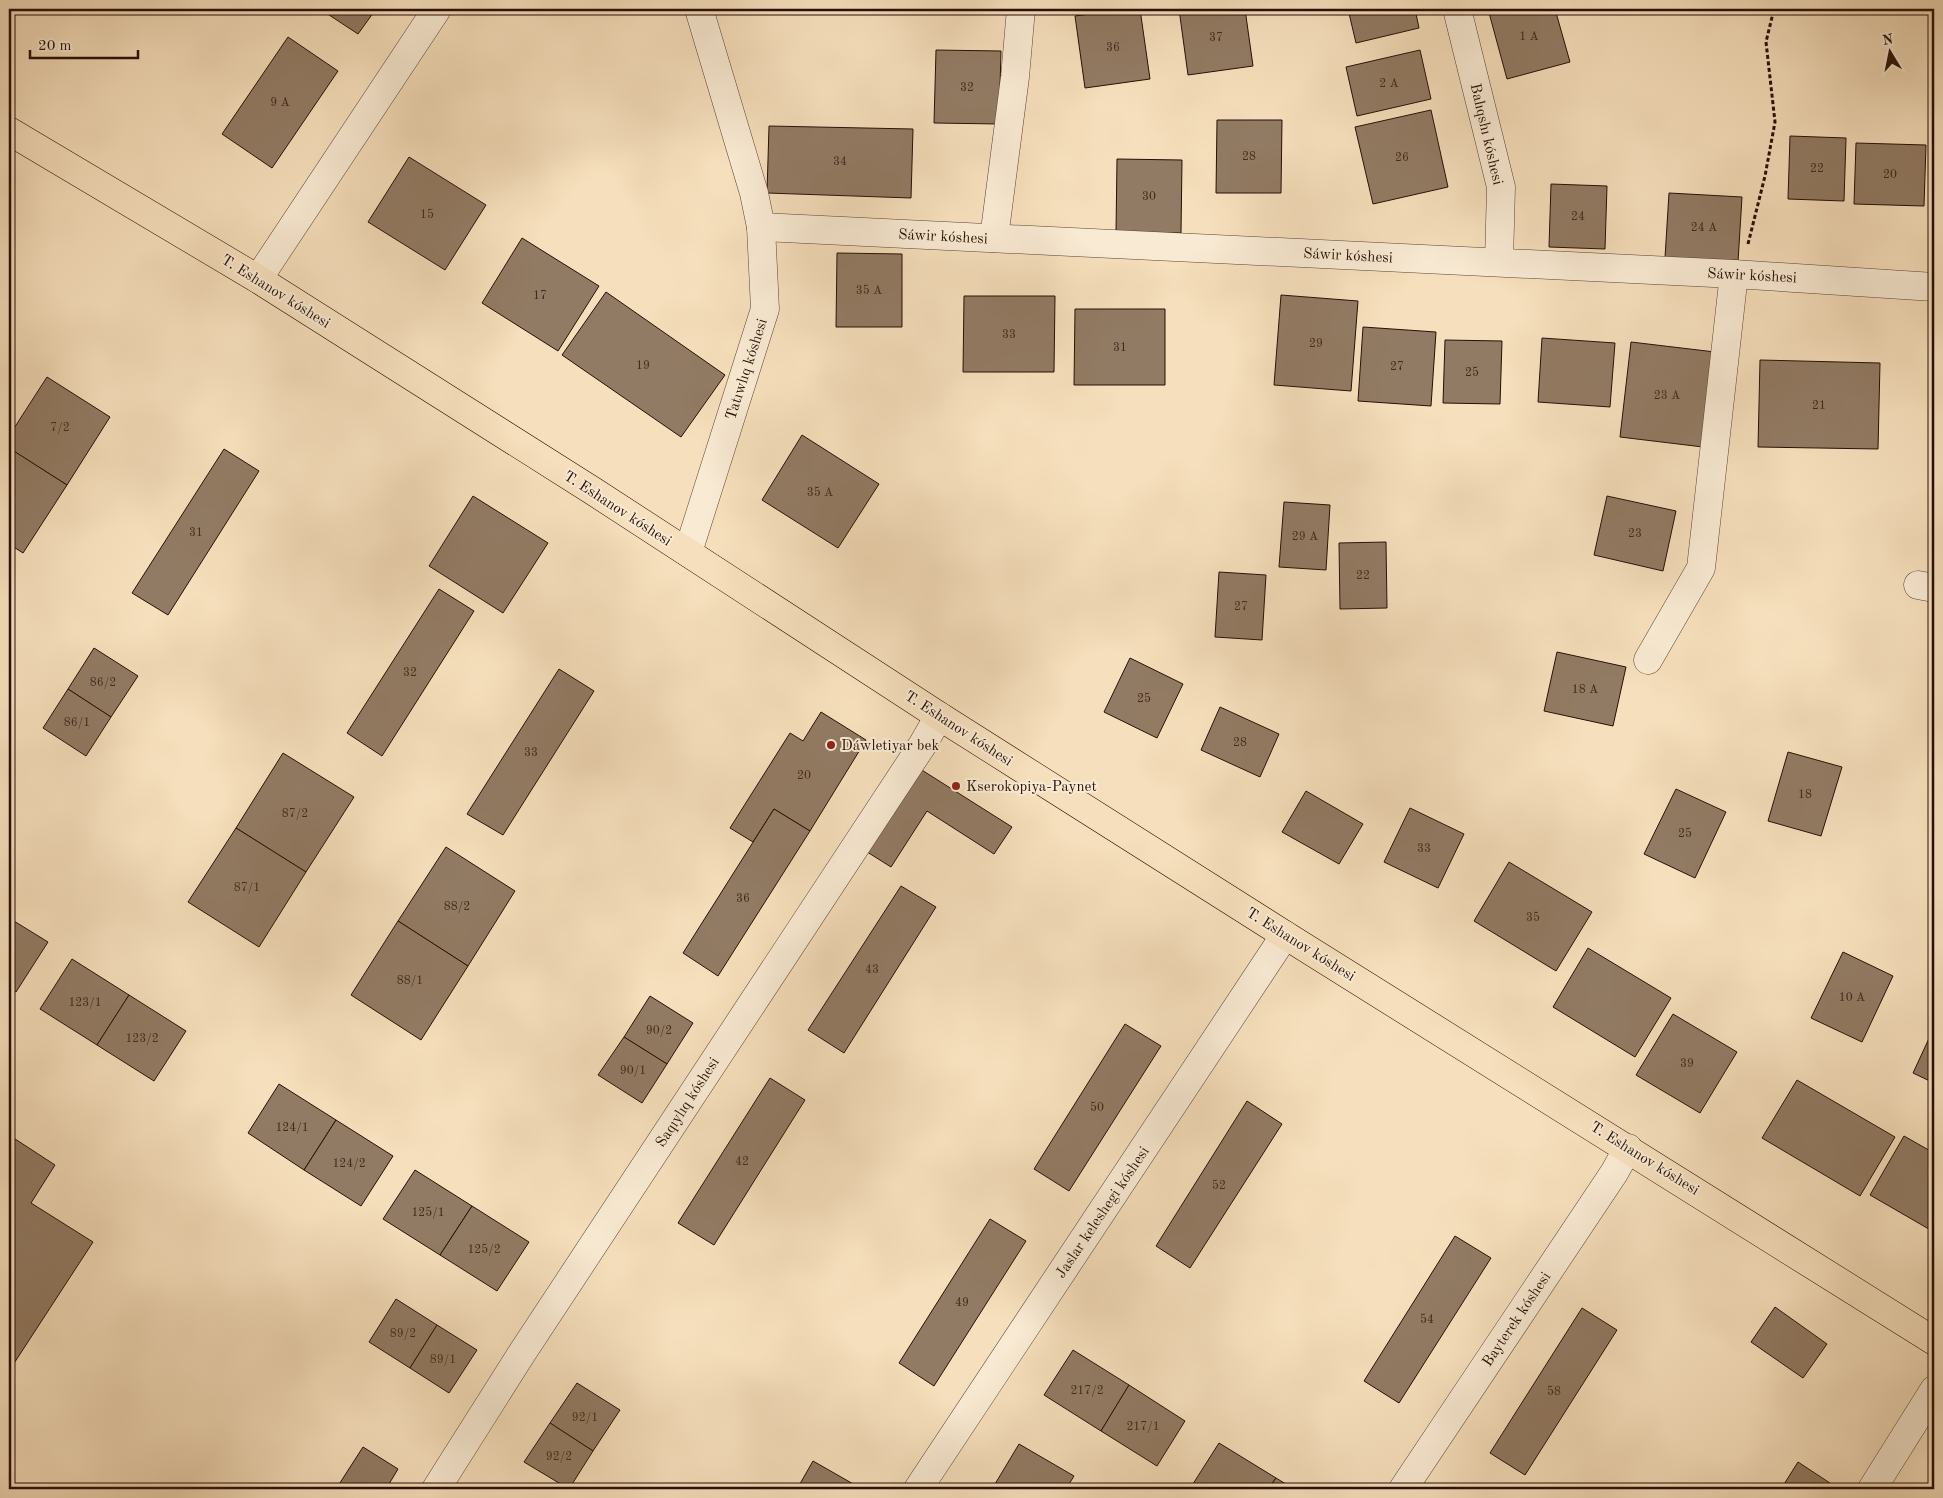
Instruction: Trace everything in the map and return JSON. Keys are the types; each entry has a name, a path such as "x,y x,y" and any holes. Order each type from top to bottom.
{"main road":[{"name":"T. Eshanov kóshesi","path":"9,130 258,279 1285,935 1934,1341"}],"street":[{"path":"258,279 437,9"},
{"name":"Tatıwlıq kóshesi","path":"688,552 765,309 761,227 754,193 699,9"},
{"path":"994,238 1015,77 1021,9"},
{"name":"Balıqshı kóshesi","path":"1457,9 1501,188 1499,262"},
{"name":"Sáwir kóshesi","path":"761,227 1734,274 1934,287"},
{"path":"1648,660 1701,568 1734,274"},
{"name":"Saqıylıq kóshesi","path":"436,1489 522,1353 940,716"},
{"name":"Jaslar keleshegi kóshesi","path":"918,1489 1285,935"},
{"name":"Bayterek kóshesi","path":"1403,1489 1614,1173 1628,1148"},
{"path":"1872,1489 1934,1390"}],"path":[{"path":"1734,274 1746,256 1765,176 1775,122 1766,42 1774,9"}],"building":[{"path":"320,9 376,9 358,34"},
{"path":"1140,9 1150,79 1085,88 1075,16"},
{"path":"1179,9 1245,9 1253,66 1188,75"},
{"path":"1348,9 1415,9 1419,28 1356,43"},
{"path":"1488,9 1555,9 1570,62 1507,79"},
{"path":"288,37 338,71 272,168 222,134"},
{"path":"936,50 1001,51 999,124 934,123"},
{"path":"1420,50 1431,99 1357,116 1346,67"},
{"path":"1431,110 1448,187 1373,204 1355,127"},
{"path":"1217,120 1282,120 1281,193 1216,193"},
{"path":"769,126 913,129 911,198 767,193"},
{"path":"1790,136 1846,138 1844,201 1788,199"},
{"path":"1856,143 1926,145 1924,206 1854,204"},
{"path":"409,157 486,205 445,270 368,222"},
{"path":"1117,159 1182,160 1181,233 1116,232"},
{"path":"1551,184 1607,186 1605,249 1549,247"},
{"path":"1669,193 1742,197 1738,262 1665,258"},
{"path":"522,238 599,286 558,351 482,303"},
{"path":"837,253 902,254 902,327 836,327"},
{"path":"606,292 725,375 681,437 562,355"},
{"path":"1281,295 1358,301 1351,391 1274,385"},
{"path":"964,296 1055,296 1054,372 963,372"},
{"path":"1075,309 1165,309 1165,385 1074,385"},
{"path":"1363,327 1436,332 1431,406 1358,401"},
{"path":"1542,338 1615,343 1610,407 1538,402"},
{"path":"1445,340 1502,341 1500,404 1443,403"},
{"path":"1631,342 1715,352 1703,447 1620,437"},
{"path":"1760,360 1880,363 1878,449 1758,447"},
{"path":"47,377 110,417 67,485 9,448 9,436"},
{"path":"802,435 879,484 838,548 762,500"},
{"path":"9,448 67,485 23,553 9,544"},
{"path":"224,449 259,471 168,615 132,593"},
{"path":"473,496 548,543 503,613 429,566"},
{"path":"1607,496 1676,511 1663,571 1594,555"},
{"path":"1284,502 1330,505 1326,570 1279,567"},
{"path":"1386,542 1387,608 1340,609 1339,543"},
{"path":"1219,572 1266,575 1262,640 1215,637"},
{"path":"439,589 474,611 382,756 347,733"},
{"path":"94,648 138,676 111,717 68,689"},
{"path":"1557,652 1626,667 1613,726 1544,711"},
{"path":"1130,658 1183,684 1157,738 1104,712"},
{"path":"559,669 594,691 503,835 467,814"},
{"path":"68,689 111,717 86,756 43,728"},
{"path":"1220,707 1279,734 1260,777 1201,750"},
{"path":"821,712 866,740 810,831 774,809 753,842 730,828 790,733 803,741"},
{"path":"1788,752 1842,767 1821,836 1768,821"},
{"path":"283,753 354,797 306,872 236,828"},
{"path":"917,767 1012,827 994,854 927,811 891,867 864,850"},
{"path":"1676,789 1726,812 1695,878 1644,854"},
{"path":"1306,791 1363,824 1339,864 1282,832"},
{"path":"1410,808 1464,834 1438,888 1384,862"},
{"path":"774,809 810,831 718,976 683,953"},
{"path":"236,828 306,872 259,947 188,902"},
{"path":"446,847 515,891 468,966 398,921"},
{"path":"1509,862 1592,912 1556,971 1474,921"},
{"path":"901,886 936,907 844,1053 808,1030"},
{"path":"9,918 48,942 16,992 9,988"},
{"path":"398,921 468,966 421,1040 351,995"},
{"path":"1588,948 1671,998 1635,1057 1553,1007"},
{"path":"1843,952 1893,976 1862,1042 1811,1018"},
{"path":"72,959 129,995 97,1045 40,1009"},
{"path":"129,995 186,1031 154,1081 97,1045"},
{"path":"650,996 693,1023 667,1064 624,1037"},
{"path":"1673,1014 1737,1052 1700,1113 1636,1075"},
{"path":"1125,1024 1161,1046 1069,1191 1034,1169"},
{"path":"1932,1032 1934,1034 1934,1083 1913,1073"},
{"path":"624,1037 667,1064 642,1103 598,1075"},
{"path":"770,1078 805,1100 714,1245 678,1223"},
{"path":"1797,1080 1895,1137 1860,1196 1762,1138"},
{"path":"279,1084 336,1120 304,1170 248,1133"},
{"path":"1247,1101 1282,1124 1190,1268 1156,1246"},
{"path":"336,1120 393,1156 361,1206 304,1170"},
{"path":"9,1135 55,1165 31,1203 93,1242 9,1371 9,1228 12,1222 9,1220"},
{"path":"1904,1136 1934,1153 1934,1232 1870,1195"},
{"path":"415,1170 472,1206 440,1255 383,1219"},
{"path":"472,1206 529,1242 497,1291 440,1255"},
{"path":"990,1219 1026,1241 934,1386 899,1363"},
{"path":"1455,1236 1491,1258 1399,1403 1364,1381"},
{"path":"396,1299 437,1325 410,1368 369,1342"},
{"path":"1775,1307 1827,1344 1803,1378 1751,1342"},
{"path":"1582,1308 1617,1330 1525,1475 1490,1453"},
{"path":"437,1325 477,1350 449,1393 410,1368"},
{"path":"1073,1350 1129,1385 1101,1431 1044,1395"},
{"path":"577,1383 620,1410 593,1451 550,1423"},
{"path":"1129,1385 1185,1421 1157,1466 1101,1431"},
{"path":"550,1423 593,1451 569,1489 524,1462"},
{"path":"1219,1443 1276,1478 1268,1489 1194,1489 1191,1487"},
{"path":"1019,1444 1074,1476 1066,1489 992,1489"},
{"path":"363,1447 398,1469 386,1489 336,1489"},
{"path":"813,1461 862,1489 797,1489"},
{"path":"1798,1462 1833,1485 1830,1489 1781,1489"},
{"path":"1276,1478 1294,1489 1268,1489"}],"place":[{"name":"Dáwletiyar bek","path":"831,745"},
{"name":"Kserokopiya-Paynet","path":"956,786"}]}
